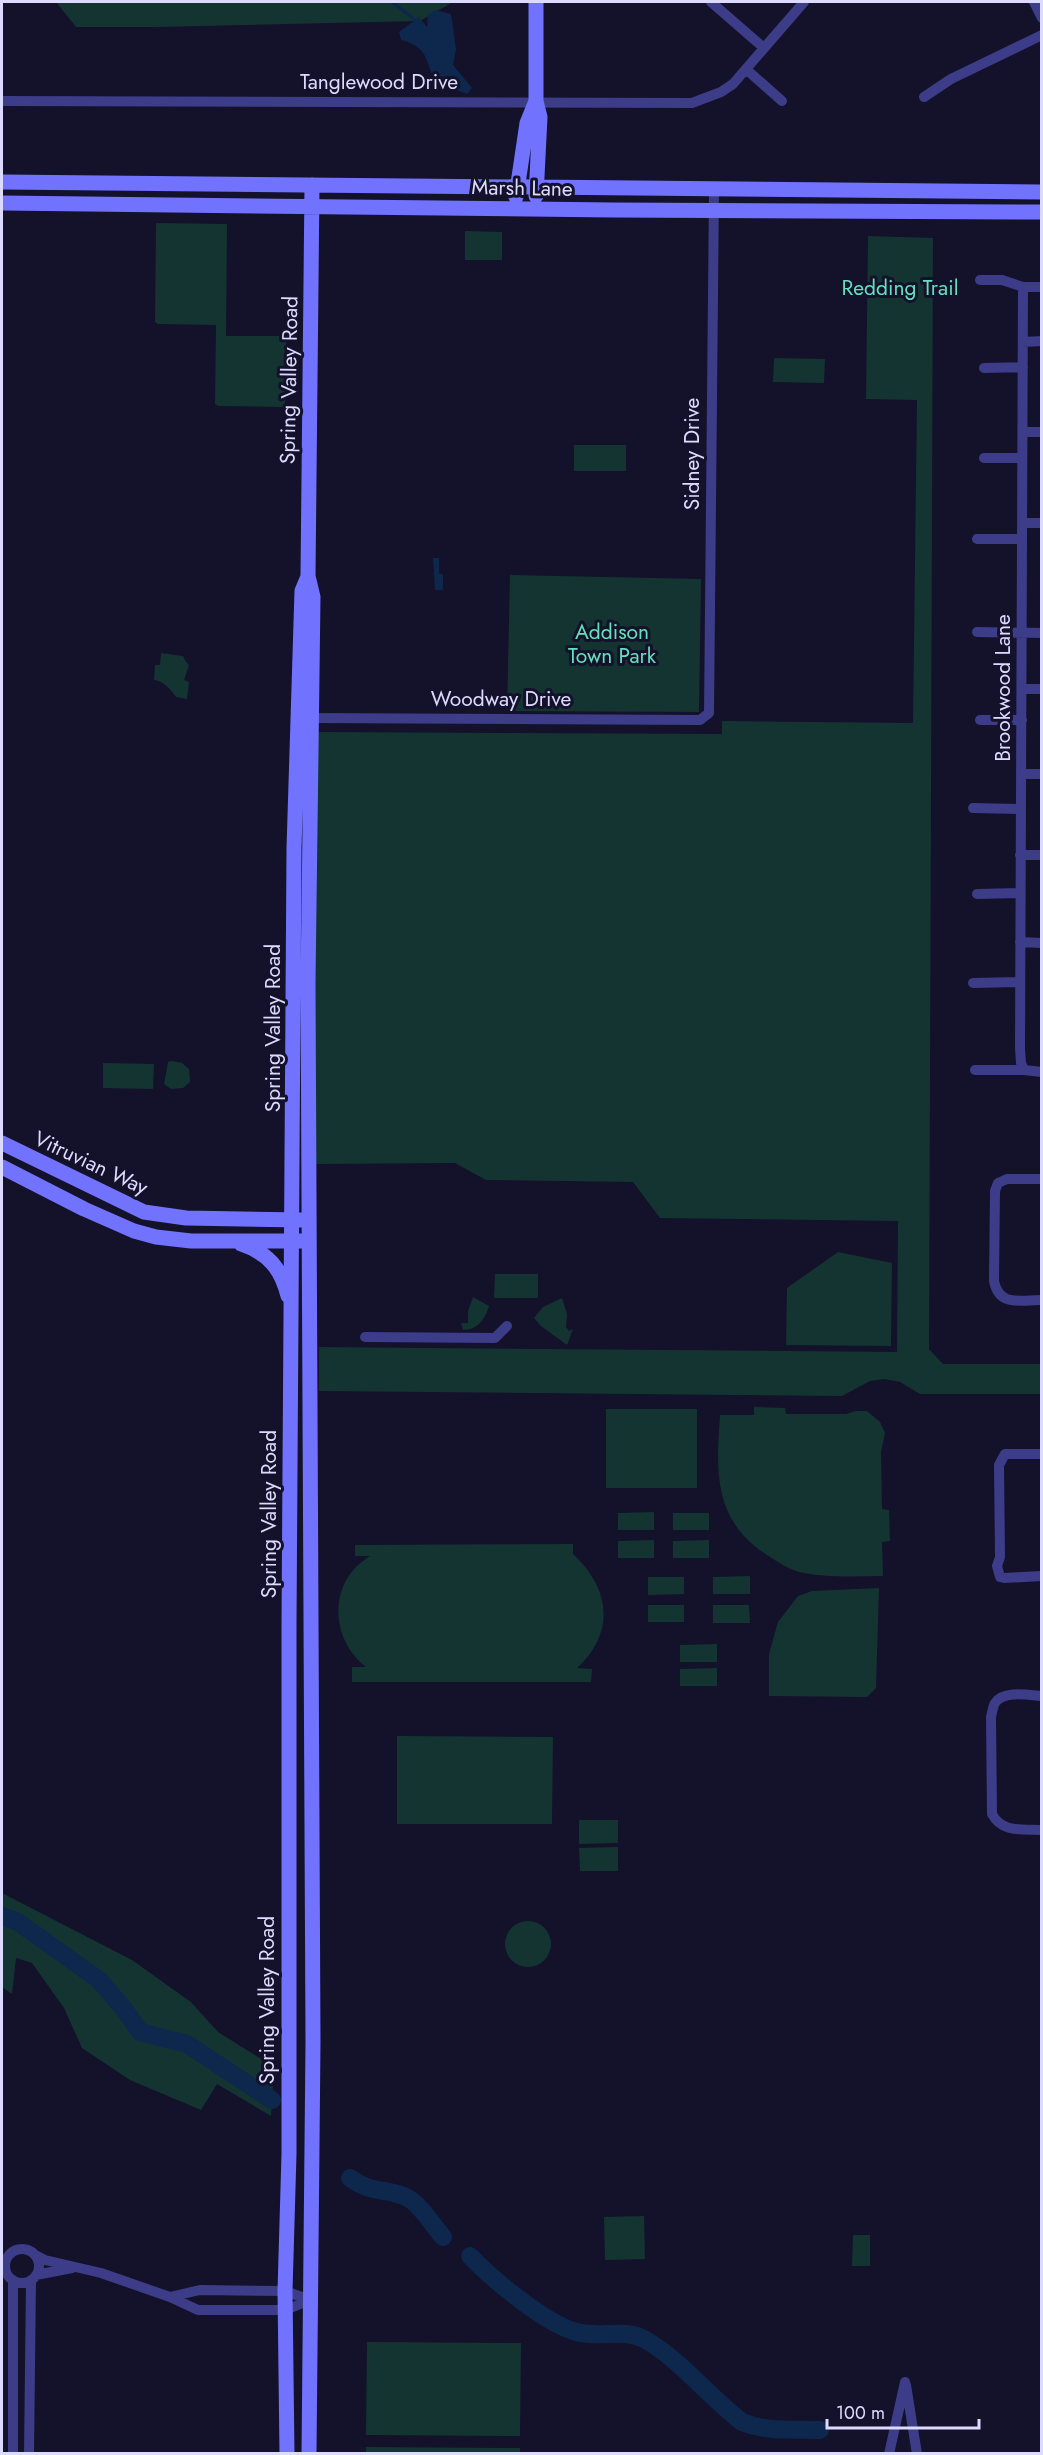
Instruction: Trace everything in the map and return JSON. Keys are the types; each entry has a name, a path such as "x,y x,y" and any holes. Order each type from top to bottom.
{"main road":[{"path":"536,2 536,101 540,117 536,209"},
{"path":"515,208 516,187 527,123 536,101"},
{"name":"Marsh Lane","path":"2,182 1041,192"},
{"path":"62,182 62,203"},
{"name":"Spring Valley Road","path":"287,2454 285,2291 289,2154 290,1414 293,1241 301,1220 304,718 302,591 308,576 312,185"},
{"name":"Marsh Lane","path":"2,203 1041,212"},
{"name":"Vitruvian Way","path":"2,1143 135,1209 166,1216 301,1220"},
{"name":"Vitruvian Way","path":"2,1167 84,1209 134,1231 156,1237 232,1241 309,1240"},
{"path":"84,1209 89,1202 95,1202 118,1209 135,1209"},
{"name":"Spring Valley Road","path":"301,1220 309,1240 309,1413 312,1459 313,2086 309,2454"},
{"path":"232,1241 262,1252 272,1261 281,1272 293,1310"},
{"path":"290,1414 309,1413"}],"street":[{"path":"711,2 764,48"},
{"name":"Tanglewood Drive","path":"2,101 692,103 721,92 733,84 804,2"},
{"path":"1034,2 1041,18"},
{"path":"924,98 951,79 1041,35"},
{"path":"747,70 782,101"},
{"name":"Sidney Drive","path":"704,718 709,713 714,189"},
{"path":"980,280 1002,280 1023,287 1041,287"},
{"name":"Brookwood Lane","path":"1023,287 1020,1048 1024,1070"},
{"path":"1023,342 1041,341"},
{"path":"984,368 1023,367"},
{"path":"1023,432 1041,432"},
{"path":"984,458 1022,458"},
{"path":"1022,523 1041,523"},
{"path":"977,539 1022,539"},
{"path":"977,632 1041,633"},
{"path":"1022,689 1041,689"},
{"name":"Woodway Drive","path":"304,718 704,718"},
{"path":"980,720 1022,720"},
{"path":"1022,774 1041,774"},
{"path":"973,808 1021,808"},
{"path":"1020,855 1040,855"},
{"path":"977,894 1020,893"},
{"path":"1020,942 1041,943"},
{"path":"973,983 1020,982"},
{"path":"975,1070 1041,1072"},
{"path":"1041,1179 1007,1179 999,1183 995,1191 994,1281 996,1293 1002,1298 1041,1300"},
{"path":"365,1337 495,1338 507,1326"},
{"path":"1041,1454 1005,1454 999,1465 1000,1557 998,1570 1000,1576 1008,1578 1041,1576"},
{"path":"1041,1696 1010,1695 995,1702 991,1717 992,1814 996,1822 1006,1828 1041,1830"},
{"path":"13,2454 13,2280 6,2268 6,2263 12,2253 22,2249 45,2260 101,2273 170,2297 198,2310 286,2310 310,2300"},
{"path":"29,2454 34,2278 39,2264 35,2255"},
{"path":"13,2280 21,2283 75,2267"},
{"path":"170,2297 200,2290 285,2291 310,2300"},
{"path":"889,2454 905,2382 917,2454"}],"green space":[{"path":"56,2 453,2 420,21 76,27"},
{"path":"156,223 227,224 226,336 286,336 285,407 218,406 215,404 216,325 158,324 155,322"},
{"path":"465,231 502,232 502,260 465,260"},
{"name":"Redding Trail","path":"868,236 933,238 929,1349 943,1364 1041,1364 1041,1394 920,1394 900,1382 884,1379 870,1381 842,1396 319,1391 319,1347 897,1352 898,1221 660,1218 633,1182 486,1180 455,1163 312,1164 316,732 722,734 722,721 913,723 917,400 866,399"},
{"path":"774,358 825,359 824,383 773,382"},
{"path":"574,445 626,445 626,471 574,471"},
{"name":"Addison Town Park","path":"510,575 701,579 699,712 507,711"},
{"path":"161,653 183,656 189,665 184,680 189,682 187,699 176,697 164,684 154,680 155,665 160,665"},
{"path":"168,1062 182,1063 189,1069 190,1082 183,1088 171,1089 164,1084"},
{"path":"103,1063 154,1064 153,1089 103,1088"},
{"path":"838,1252 892,1263 891,1346 786,1345 787,1288"},
{"path":"495,1274 538,1274 538,1298 494,1298"},
{"path":"473,1297 489,1306 477,1326 463,1330 461,1323 468,1323 468,1311"},
{"path":"562,1298 567,1314 566,1327 569,1331 573,1329 567,1345 534,1318 543,1307"},
{"path":"754,1407 785,1408 786,1414 846,1414 867,1411 880,1422 885,1433 881,1452 882,1509 889,1510 890,1541 882,1542 883,1576 824,1576 794,1570 767,1555 749,1541 736,1526 727,1510 719,1475 720,1415 754,1415"},
{"path":"606,1409 697,1409 697,1488 606,1488"},
{"path":"654,1512 654,1530 618,1530 618,1513"},
{"path":"673,1513 709,1513 709,1530 673,1530"},
{"path":"654,1540 654,1558 618,1558 618,1541"},
{"path":"709,1540 709,1558 673,1558 673,1541"},
{"path":"573,1544 573,1554 595,1581 604,1610 603,1625 598,1640 590,1654 577,1668 592,1669 591,1682 352,1682 352,1667 366,1667 345,1641 338,1610 346,1580 356,1567 370,1556 355,1556 355,1545"},
{"path":"750,1576 750,1594 713,1594 713,1577"},
{"path":"648,1577 684,1577 684,1594 648,1595"},
{"path":"879,1588 876,1688 867,1697 769,1696 769,1654 778,1622 798,1596 812,1591"},
{"path":"648,1605 684,1605 684,1622 648,1622"},
{"path":"713,1605 749,1605 750,1623 713,1623"},
{"path":"717,1644 717,1662 680,1662 680,1645"},
{"path":"717,1668 717,1686 680,1686 680,1669"},
{"path":"397,1736 553,1737 552,1824 397,1824"},
{"path":"579,1820 618,1820 618,1843 579,1844"},
{"path":"618,1847 618,1871 580,1871 579,1848"},
{"path":"2,1893 132,1960 191,2002 218,2032 274,2067 271,2116 217,2084 201,2110 130,2080 82,2048 64,2008 32,1963 16,1958 12,1994 2,1987"},
{"path":"528,1921 544,1928 551,1944 544,1960 528,1967 512,1960 505,1944 512,1928"},
{"path":"644,2216 645,2259 605,2260 604,2217"},
{"path":"853,2235 870,2235 870,2266 852,2266"},
{"path":"367,2342 521,2343 520,2436 366,2435"},
{"path":"366,2447 520,2448 520,2453 366,2454"}],"water":[{"path":"436,10 451,14 456,49 453,65 472,88 467,94 440,85 419,48 401,40 399,32 419,17 427,27 428,14"},
{"path":"433,558 439,558 439,574 443,574 443,590 435,590"}],"waterway":[{"path":"392,2 414,19"},
{"path":"2,1916 18,1922 99,1980 140,2032 187,2044 272,2100"},
{"path":"350,2178 366,2187 408,2198 423,2211 443,2237"},
{"path":"470,2256 492,2277 538,2313 568,2329 589,2334 629,2334 644,2339 682,2367 742,2422 771,2429 820,2430"}]}
